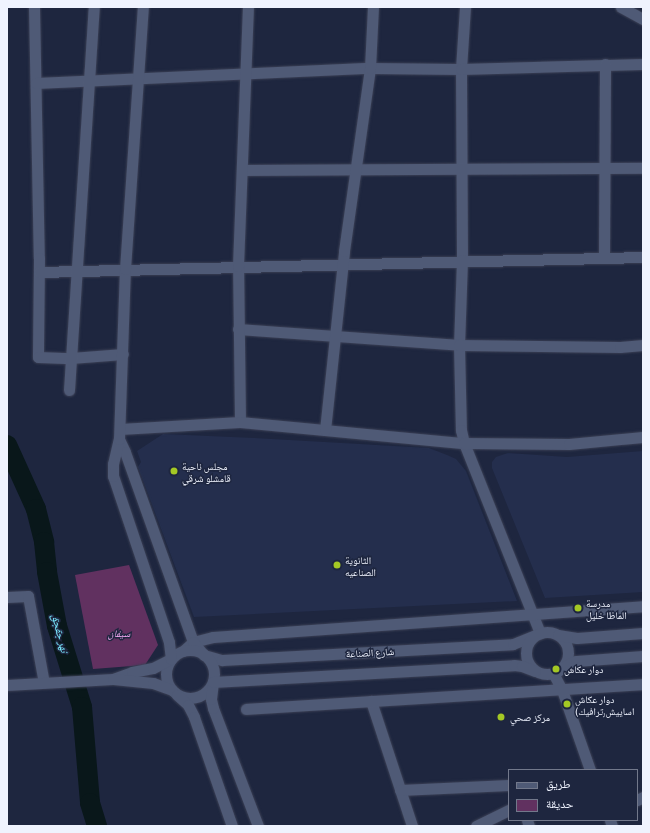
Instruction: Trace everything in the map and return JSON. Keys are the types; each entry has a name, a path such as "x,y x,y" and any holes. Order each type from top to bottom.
{"street":[{"path":"34,7 39,272 38,357 71,358 123,354"},
{"path":"69,390 91,80 94,7"},
{"path":"143,7 124,269 123,354 119,434 113,464 113,476 169,642 171,659 167,666 166,677 174,692 185,702 194,717 232,826"},
{"path":"240,422 238,266 247,73 248,7"},
{"path":"325,430 343,264 370,68 373,7"},
{"path":"465,7 462,69 462,260 459,345 460,430 533,613 537,634"},
{"path":"621,7 643,19"},
{"path":"604,258 605,64"},
{"path":"36,83 370,68 462,69 643,64"},
{"path":"242,170 643,168"},
{"path":"39,272 462,260 643,257"},
{"path":"238,329 459,345 620,347 643,345"},
{"path":"119,434 240,422 464,443 569,444 643,437"},
{"path":"119,434 193,642 213,667 211,699 213,708 258,826"},
{"path":"7,598 28,596 48,683"},
{"path":"113,679 132,672 153,668 171,659 193,642 213,637 643,606"},
{"path":"535,671 527,662 526,656 527,644 537,634 546,632 577,638 643,633"},
{"name":"شارع الصناعة","path":"204,655 222,660 506,644 522,641 537,634"},
{"path":"558,635 568,650 566,662 563,667"},
{"path":"183,651 194,650 204,655"},
{"path":"212,682 514,665 522,666 541,673 553,673 576,661 643,656"},
{"path":"553,673 562,690 590,769"},
{"path":"7,685 113,679 153,683 186,697 197,697 206,691 212,682"},
{"path":"246,708 643,684"},
{"path":"371,701 412,826"},
{"path":"400,790 508,785"},
{"path":"476,826 508,810"}],"shaded area":[{"path":"163,434 429,448 456,459 466,471 517,601 194,617 138,467 141,462 137,451"},
{"path":"643,451 643,592 545,598 492,468 492,462 496,457 508,453 567,457"}],"green space":[{"name":"سيفان","path":"129,565 158,645 145,665 93,669 75,575"}],"waterway":[{"name":"نهر جقجق","path":"7,445 36,509 44,542 47,572 57,626 82,707 90,803 97,826"}],"place":[{"name":"مجلس ناحية قامشلو شرقي","path":"174,471"},
{"name":"الثانوية الصناعيه","path":"337,565"},
{"name":"مدرسة الماظا خليل","path":"578,608"},
{"name":"دوار عكاش","path":"556,669"},
{"name":"دوار عكاش (اساييش٫ترافيك","path":"567,704"},
{"name":"مركز صحي","path":"501,717"}]}
